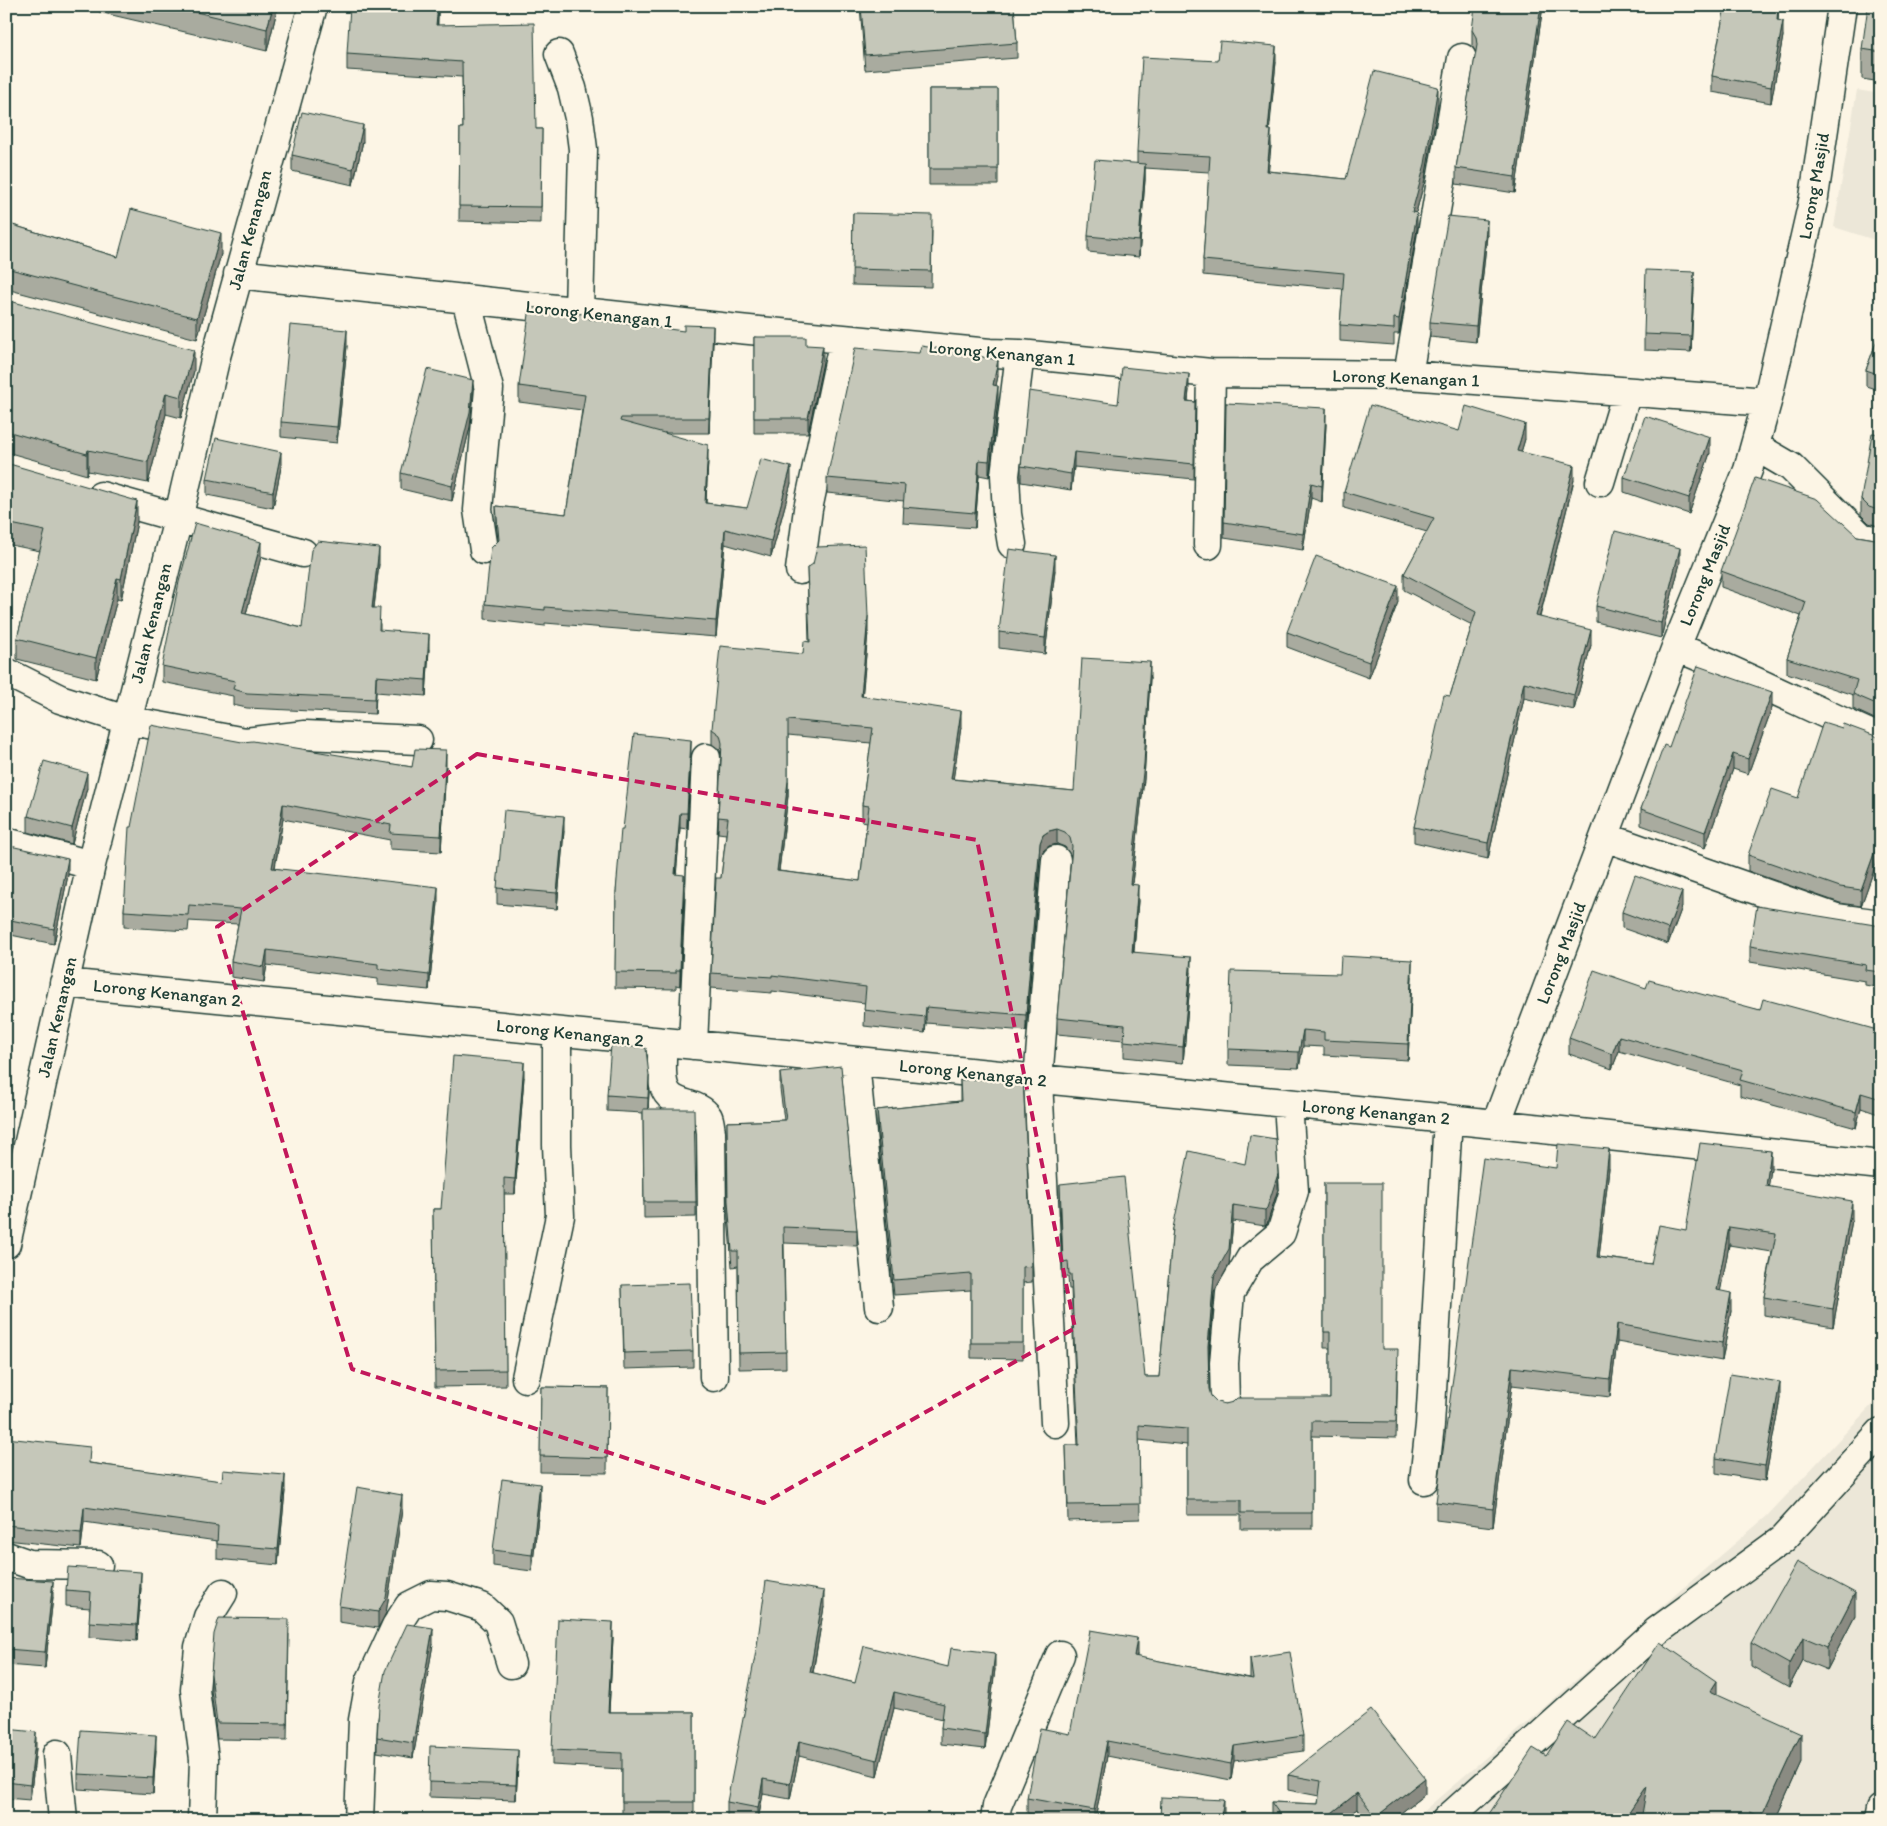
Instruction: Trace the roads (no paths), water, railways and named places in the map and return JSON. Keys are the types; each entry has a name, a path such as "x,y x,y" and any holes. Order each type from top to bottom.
{"street":[{"name":"Jalan Kenangan","path":"7,1236 91,865 126,720 238,274 313,6"},
{"name":"Lorong Masjid","path":"1496,1124 1676,647 1748,470 1768,402 1814,197 1842,6"},
{"path":"559,54 572,88 579,118 583,149 579,312"},
{"path":"1408,375 1462,58"},
{"name":"Lorong Kenangan 1","path":"238,274 844,339 1211,373 1408,375 1768,402"},
{"path":"466,299 489,389 478,510 484,550"},
{"path":"800,570 808,509 844,339"},
{"path":"187,352 216,360"},
{"path":"1012,544 1007,514 1005,475 1020,354"},
{"path":"1208,545 1211,373"},
{"path":"1600,482 1627,392"},
{"path":"1755,446 1792,467 1861,537 1881,542"},
{"path":"73,488 303,552"},
{"path":"1676,647 1737,671 1811,709 1881,739"},
{"path":"6,672 60,699 126,720 245,742 305,735 418,740"},
{"path":"692,1045 706,758"},
{"path":"1605,837 1836,918 1881,924"},
{"path":"6,842 91,865"},
{"path":"1055,1423 1038,1080 1056,860"},
{"name":"Lorong Kenangan 2","path":"64,983 1448,1119 1881,1165"},
{"path":"526,1378 560,1216 557,1145 557,1032"},
{"path":"662,1042 664,1085 670,1096 678,1102 701,1110 708,1117 711,1132 714,1377"},
{"path":"855,1062 879,1307"},
{"path":"1225,1404 1224,1363 1230,1293 1250,1259 1281,1232 1294,1191 1288,1104"},
{"path":"1424,1480 1430,1425 1448,1119"},
{"path":"1446,1820 1657,1631 1783,1539 1881,1432"},
{"path":"6,1556 29,1564 98,1566"},
{"path":"202,1820 204,1759 195,1690 199,1647 208,1617 223,1593"},
{"path":"359,1820 364,1720 370,1682 387,1642 409,1606 431,1595 447,1596 482,1606 498,1622 511,1664"},
{"path":"995,1820 997,1806 1060,1655"},
{"path":"57,1754 63,1820"},
{"path":"1879,1820 1881,1809"}]}
